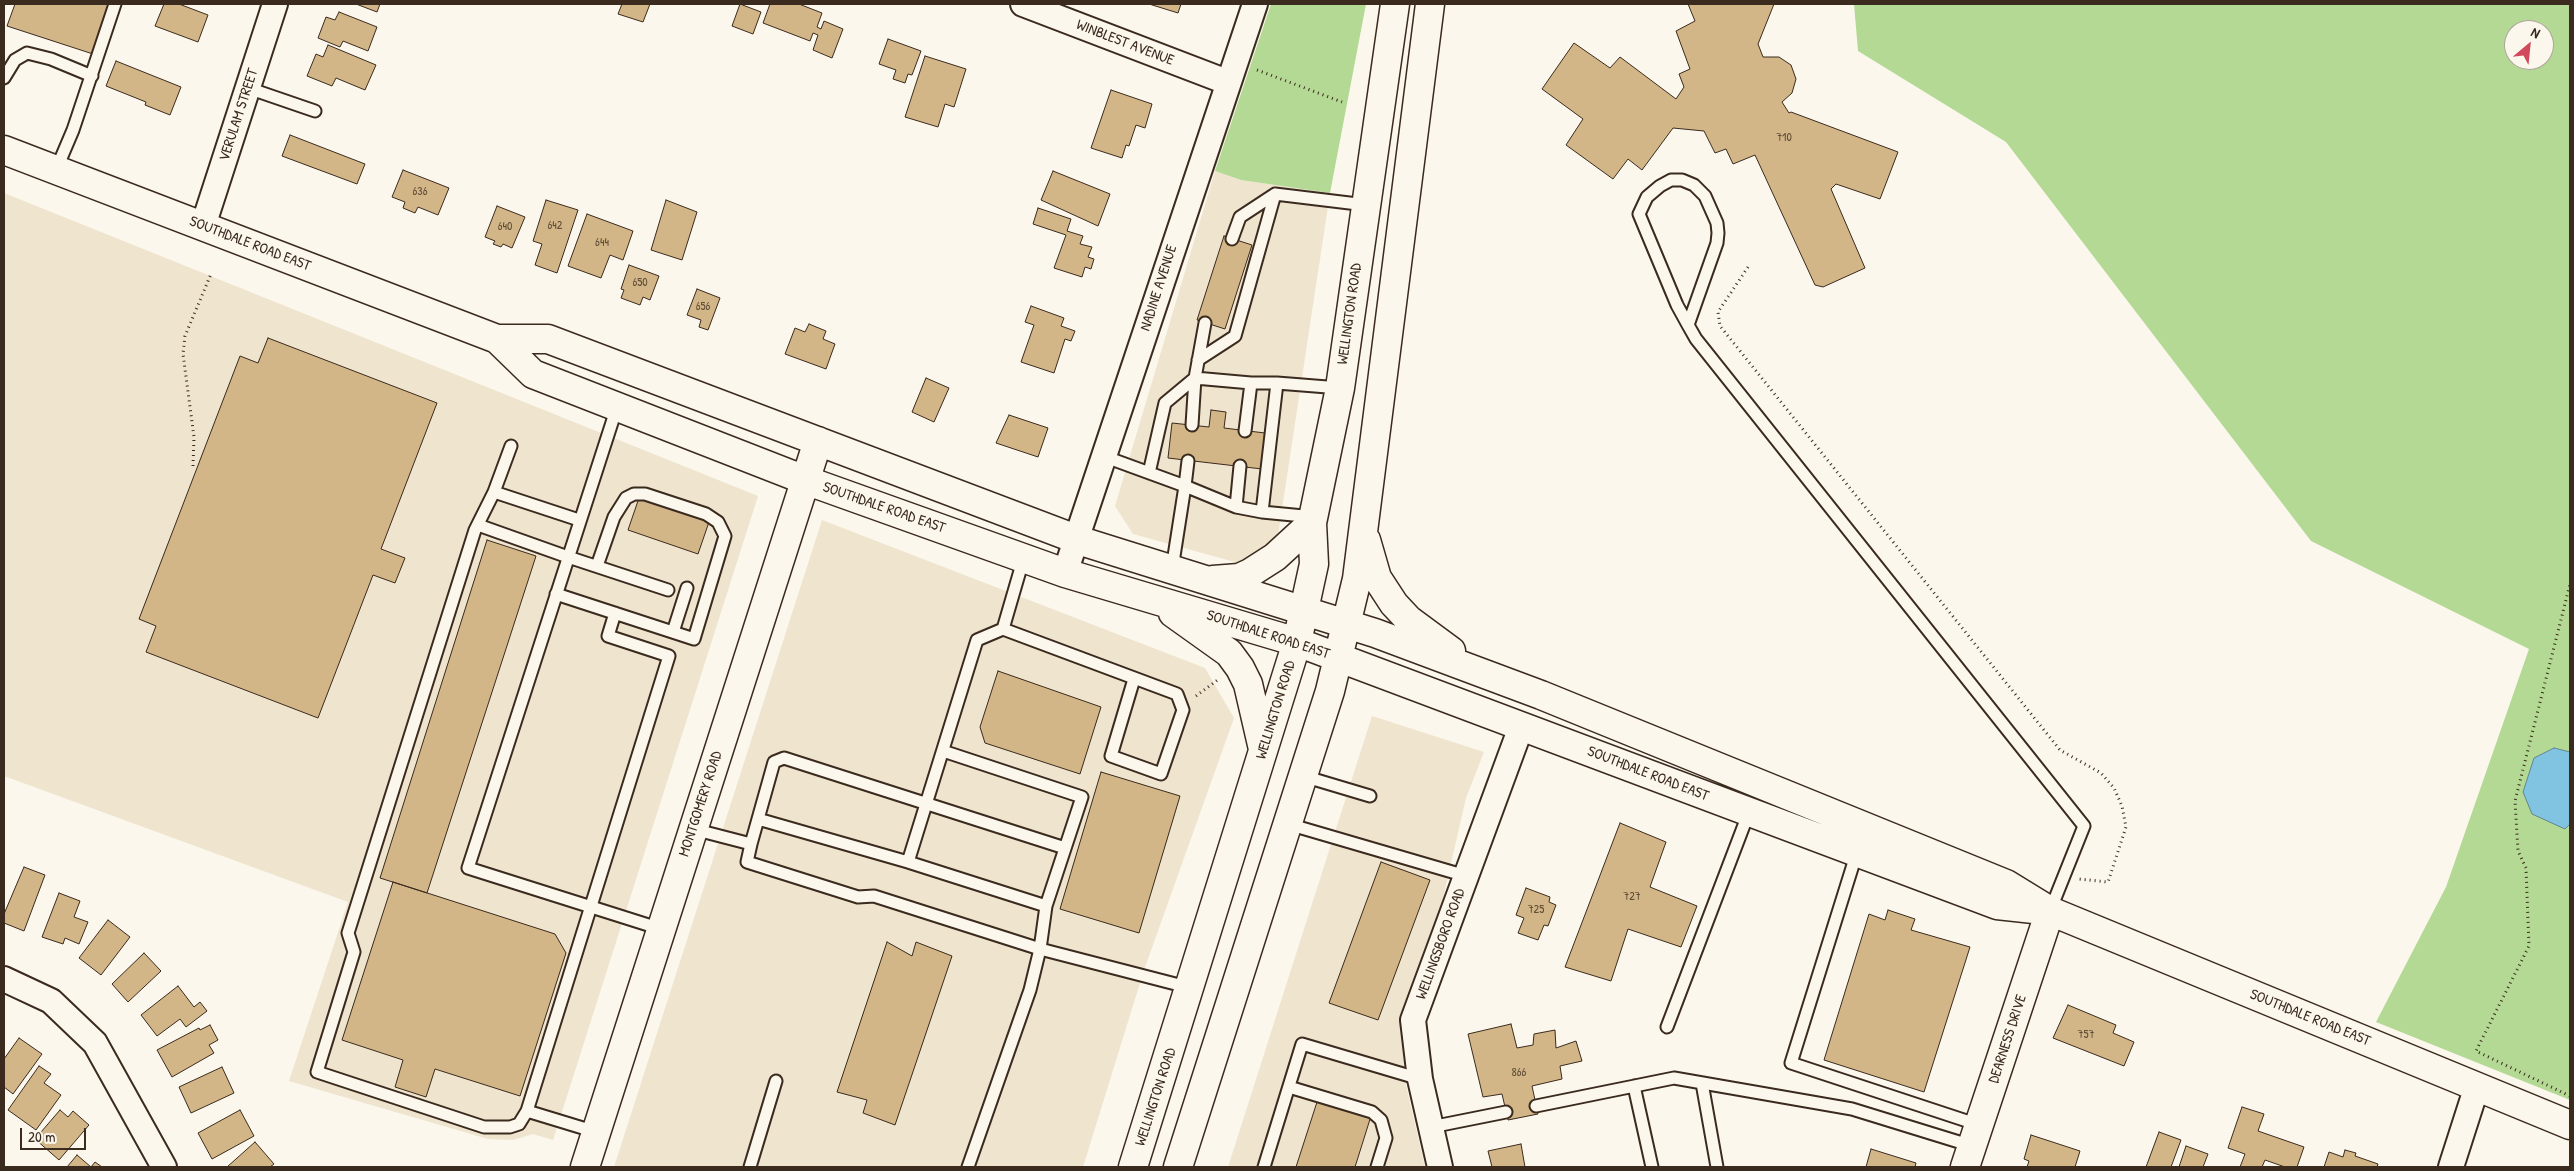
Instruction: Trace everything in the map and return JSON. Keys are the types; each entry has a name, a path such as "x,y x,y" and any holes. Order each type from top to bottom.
{"main road":[{"name":"WELLINGTON ROAD","path":"1133,1167 1191,988 1297,642 1314,564 1313,520 1340,388 1395,4"},
{"path":"1178,1167 1330,691 1357,579 1430,4"},
{"name":"SOUTHDALE ROAD EAST","path":"4,150 496,339 548,339 1076,539 1346,624 1541,694 2006,884 2050,911 2570,1125"},
{"name":"SOUTHDALE ROAD EAST","path":"496,339 533,374 806,480 1065,573 1297,642 1997,905 2050,911"},
{"name":"MONTGOMERY ROAD","path":"585,1167 818,441"},
{"path":"1209,580 1238,578 1250,574 1275,557 1313,520"},
{"path":"1363,529 1378,578 1394,604 1409,620 1475,670"},
{"path":"1154,600 1229,654 1240,668 1248,684 1263,751"},
{"name":"DEARNESS DRIVE","path":"1972,1146 2050,911"}],"street":[{"name":"VERULAM STREET","path":"203,226 275,4"},
{"name":"WINBLEST AVENUE","path":"1023,4 1227,82"},
{"name":"NADINE AVENUE","path":"1065,573 1227,82 1255,4"},
{"name":"WELLINGSBORO ROAD","path":"1440,1167 1420,1079 1412,1020 1522,727"},
{"path":"4,979 51,1001 96,1043 164,1167"},
{"path":"2451,1167 2477,1086"}],"lane":[{"path":"56,170 92,76 115,4"},
{"path":"4,78 15,60 27,53 52,59 92,76"},
{"path":"248,88 315,111"},
{"path":"1688,325 1717,243 1717,223 1705,196 1688,182 1670,180 1647,197 1639,214 1661,269 1688,325 1705,352 2084,826 2050,911"},
{"path":"1198,360 1235,336 1275,194"},
{"path":"1232,239 1240,217 1275,194 1366,205"},
{"path":"1192,425 1195,378 1205,323"},
{"path":"1149,473 1165,404 1195,378 1340,388"},
{"path":"1245,431 1251,383"},
{"path":"1262,512 1277,383"},
{"path":"617,407 468,868 661,929"},
{"path":"511,446 494,492 478,525 348,933 354,952 317,1072 484,1127 510,1127 519,1124 527,1111 670,656 608,636 615,613"},
{"path":"1103,456 1185,486 1236,508 1313,520"},
{"path":"1172,569 1188,460"},
{"path":"1236,508 1240,466"},
{"path":"494,492 579,520"},
{"path":"556,594 694,639 725,536 718,522 706,514 645,494 634,494 626,498 614,517 598,566"},
{"path":"478,525 668,590"},
{"path":"1002,629 1024,558"},
{"path":"674,632 687,588"},
{"path":"908,862 977,640 1002,629 1177,694 1183,710 1161,774 1110,756 1134,679"},
{"path":"943,751 1082,797 1046,906 1040,948 1030,990 968,1167"},
{"path":"1065,848 784,758 774,762 747,862 858,897 874,896 1040,948 1191,988"},
{"path":"1303,776 1370,796"},
{"path":"1667,1027 1749,812"},
{"path":"758,819 908,862 1046,906"},
{"path":"1288,824 1466,876"},
{"path":"693,829 751,844"},
{"path":"1856,852 1791,1063 1972,1146"},
{"path":"1264,1167 1302,1044 1420,1079"},
{"path":"1536,1106 1674,1078 1852,1109 1972,1146"},
{"path":"750,1167 776,1081"},
{"path":"1702,1083 1716,1167"},
{"path":"1634,1086 1652,1167"},
{"path":"1289,1087 1372,1112 1381,1120 1386,1138 1377,1167"},
{"path":"527,1111 596,1132"},
{"path":"1431,1127 1506,1112"}],"path":[{"path":"1251,68 1342,102"},
{"path":"1748,267 1718,312 1720,326 2060,750 2101,773 2114,788 2122,806 2126,827 2108,882 2064,876"},
{"path":"193,466 194,437 183,354 185,336 211,274"},
{"path":"2570,584 2515,801 2518,851 2526,868 2529,946 2476,1051 2570,1096"},
{"path":"1193,698 1226,674"}],"shaded area":[{"path":"1215,171 1241,180 1330,193 1277,542 1242,564 1133,534 1115,506"},
{"path":"4,193 758,496 553,1140 533,1134 513,1140 488,1139 289,1081 348,902 4,776"},
{"path":"822,520 1205,668 1234,718 1144,970 1083,1167 614,1167"},
{"path":"1372,716 1484,752 1466,798 1403,1072 1425,1167 1228,1167"}],"green space":[{"path":"1271,4 1366,4 1330,193 1241,180 1215,171"},
{"path":"1854,4 2570,4 2570,1100 2376,1022 2446,887 2529,649 2311,541 2006,142 1858,51"}],"water":[{"path":"2554,748 2570,752 2570,824 2565,829 2532,814 2523,792 2534,758"}],"building":[{"path":"15,4 109,4 93,54 7,26"},
{"path":"164,4 179,4 208,15 198,42 155,26"},
{"path":"356,4 380,4 377,12"},
{"path":"622,4 650,4 643,22 618,14"},
{"path":"740,4 761,12 753,34 732,26"},
{"path":"770,4 799,4 822,13 817,27 821,29 824,21 843,29 832,58 813,50 818,35 813,33 810,41 763,23"},
{"path":"1149,4 1181,4 1178,13"},
{"path":"1688,4 1774,4 1758,44 1763,57 1779,57 1791,65 1796,79 1792,93 1782,102 1789,113 1791,112 1898,152 1880,199 1836,184 1831,189 1865,268 1823,287 1815,285 1755,155 1733,164 1726,149 1715,153 1704,131 1673,128 1642,170 1628,159 1613,179 1566,145 1583,119 1542,89 1574,43 1610,68 1620,57 1676,99 1684,87 1679,74 1690,69 1676,31 1695,21"},
{"path":"339,12 377,27 368,51 343,41 340,47 318,38 326,17 335,20"},
{"path":"888,39 921,51 912,75 908,74 905,83 893,79 896,70 879,64"},
{"path":"328,45 376,65 365,90 336,78 332,86 307,76 316,54 323,57"},
{"path":"925,56 966,69 954,107 945,104 938,127 905,117"},
{"path":"116,61 181,87 170,115 145,105 146,102 106,86"},
{"path":"1111,90 1152,104 1145,128 1136,125 1129,146 1126,145 1122,158 1091,148"},
{"path":"290,135 365,164 357,184 282,156"},
{"path":"403,170 449,188 438,215 418,207 415,213 403,208 405,202 392,197"},
{"path":"1053,171 1110,194 1098,226 1041,200"},
{"path":"546,200 578,210 557,273 535,265 542,244 533,241"},
{"path":"666,200 697,212 682,260 651,250"},
{"path":"497,206 525,217 512,248 503,244 501,247 493,244 495,241 485,237"},
{"path":"1038,208 1071,219 1067,231 1083,236 1080,244 1092,247 1088,257 1094,259 1091,269 1085,267 1082,277 1054,268 1066,235 1033,224"},
{"path":"587,214 633,231 623,260 610,255 601,278 568,266"},
{"path":"1224,236 1252,245 1225,329 1197,320"},
{"path":"629,265 659,276 650,300 643,297 640,305 621,298 624,290 621,289"},
{"path":"697,289 720,298 708,330 699,327 701,320 687,315"},
{"path":"1031,306 1064,318 1061,326 1075,331 1071,341 1065,339 1054,373 1021,362 1034,325 1025,322"},
{"path":"809,324 826,331 823,339 835,344 826,369 785,354 795,328 805,332"},
{"path":"268,338 437,403 381,549 405,558 395,583 373,575 318,718 146,652 156,626 139,619 240,356 258,363"},
{"path":"926,378 949,388 934,422 912,412"},
{"path":"1211,410 1226,412 1224,428 1265,433 1262,469 1168,458 1172,423 1209,427"},
{"path":"1009,415 1048,428 1038,457 996,443"},
{"path":"640,495 710,519 698,554 628,530"},
{"path":"487,540 536,556 427,893 380,878"},
{"path":"998,671 1101,707 1080,774 985,743 980,727"},
{"path":"1101,772 1180,796 1139,933 1060,909"},
{"path":"1620,823 1666,842 1650,887 1697,906 1681,947 1628,929 1611,981 1565,967"},
{"path":"1381,862 1430,880 1378,1020 1329,1003"},
{"path":"24,867 45,875 24,931 4,923 4,914"},
{"path":"393,882 555,934 566,953 520,1096 435,1069 426,1097 395,1087 403,1060 342,1040"},
{"path":"1526,888 1550,897 1549,902 1556,905 1548,926 1544,925 1538,940 1518,933 1524,918 1516,915"},
{"path":"59,893 80,901 74,917 88,922 79,944 65,938 63,944 42,937"},
{"path":"1888,910 1915,919 1911,930 1970,947 1924,1092 1824,1060 1869,914 1885,920"},
{"path":"108,920 130,937 101,975 79,958"},
{"path":"887,942 912,956 916,942 952,956 895,1125 863,1113 867,1100 837,1092"},
{"path":"144,953 161,971 128,1002 112,984"},
{"path":"178,986 194,1007 200,1002 207,1011 186,1027 180,1019 157,1036 141,1015"},
{"path":"2068,1005 2116,1025 2113,1033 2134,1042 2124,1066 2053,1038"},
{"path":"1511,1024 1517,1048 1533,1045 1534,1034 1555,1030 1556,1048 1576,1041 1582,1061 1560,1066 1562,1079 1532,1086 1538,1114 1508,1120 1502,1094 1483,1097 1468,1034"},
{"path":"210,1025 218,1040 209,1045 214,1053 172,1077 157,1050 199,1028 200,1030"},
{"path":"19,1038 42,1054 13,1094 4,1087 4,1059"},
{"path":"39,1066 51,1074 44,1083 61,1095 36,1130 8,1110"},
{"path":"222,1067 234,1093 191,1113 179,1087"},
{"path":"1318,1099 1371,1116 1355,1167 1296,1167"},
{"path":"2242,1107 2264,1114 2258,1131 2304,1147 2297,1167 2285,1167 2265,1160 2262,1167 2240,1167 2245,1154 2228,1148"},
{"path":"60,1110 68,1117 73,1111 89,1125 59,1160 35,1139"},
{"path":"240,1110 254,1136 212,1159 198,1133"},
{"path":"2159,1132 2181,1140 2171,1167 2146,1167"},
{"path":"2031,1135 2080,1151 2075,1167 2027,1167 2029,1161 2024,1159"},
{"path":"255,1142 274,1164 270,1167 227,1167"},
{"path":"1521,1144 1525,1167 1492,1167 1488,1151"},
{"path":"2186,1146 2208,1154 2203,1167 2179,1167"},
{"path":"1871,1149 1916,1163 1915,1167 1866,1167"},
{"path":"2345,1150 2356,1153 2355,1156 2378,1164 2377,1167 2324,1167 2329,1152 2343,1157"},
{"path":"77,1155 91,1167 67,1167"},
{"path":"95,1162 102,1167 91,1167"}]}
